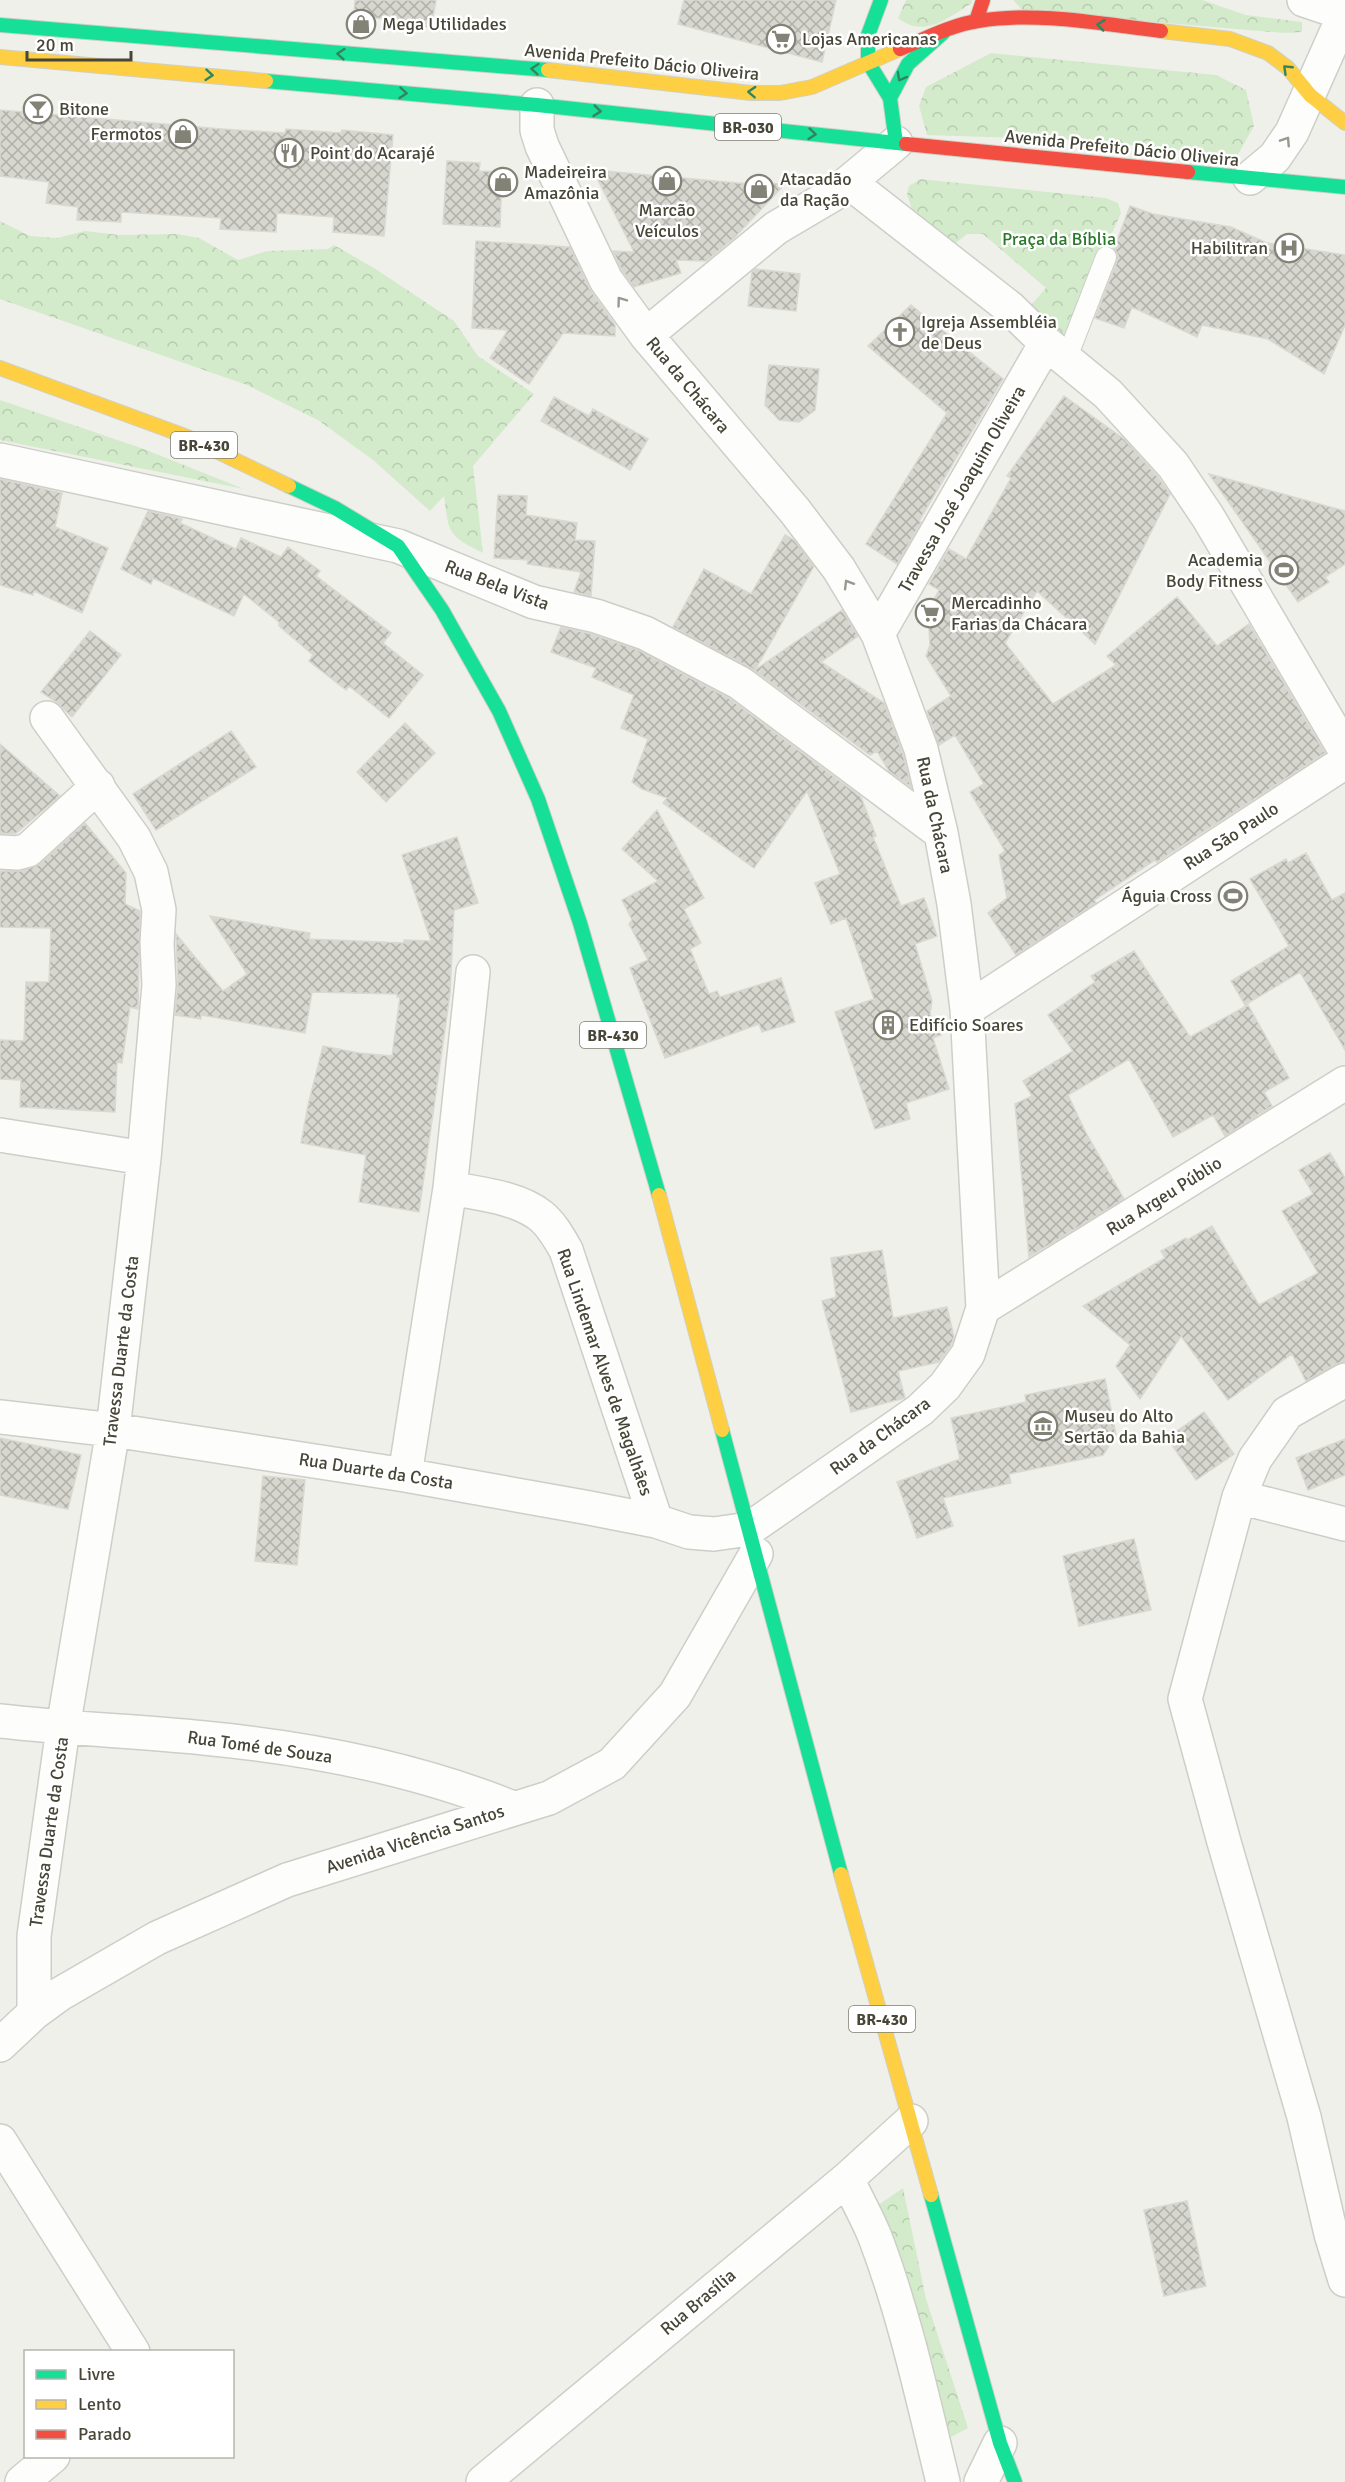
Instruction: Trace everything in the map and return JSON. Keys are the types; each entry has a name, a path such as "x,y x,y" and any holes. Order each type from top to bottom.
{"main road":[{"path":"881,0 868,36 868,62 890,98 896,143"},
{"path":"976,21 983,0"},
{"name":"Avenida Prefeito Dácio Oliveira","path":"0,26 539,69 751,93 780,93 812,87 946,30 976,21 1014,17 1047,18 1230,39 1269,53 1288,68 1310,95 1345,123"},
{"path":"890,98 908,64 946,30"},
{"name":"Avenida Prefeito Dácio Oliveira","path":"0,57 537,105 1345,187"},
{"name":"BR-430","path":"0,369 186,436 335,508 398,546 442,610 499,711 538,799 559,856 670,1234 796,1712 1000,2443 1015,2482"}],"street":[{"path":"1250,178 1275,157 1292,132 1345,13 1304,0"},
{"name":"Rua da Chácara","path":"537,105 537,130 542,146 606,280 646,335 795,511 839,569 878,634 921,749 941,833 954,904 967,1009 983,1308 968,1354 945,1386 920,1410 752,1541"},
{"path":"646,335 776,228 837,192 896,143"},
{"path":"849,182 1010,308 1056,352 1108,394 1173,465 1208,517 1345,750"},
{"name":"Travessa José Joaquim Oliveira","path":"878,634 1056,352"},
{"name":"Rua Bela Vista","path":"0,460 398,546 534,602 596,616 645,633 740,683 941,833"},
{"name":"Travessa Duarte da Costa","path":"20,2017 34,1936 63,1728 113,1430 144,1158 159,986 157,943 159,910 151,872 134,838 47,718"},
{"name":"Rua São Paulo","path":"967,1009 1345,762"},
{"path":"0,852 17,853 28,850 98,786"},
{"path":"405,1475 450,1188 473,972"},
{"name":"Rua Argeu Públio","path":"983,1308 1345,1083"},
{"path":"0,1134 144,1158"},
{"name":"Rua Lindemar Alves de Magalhães","path":"450,1188 494,1197 522,1206 540,1216 567,1250 656,1521"},
{"path":"1345,1380 1287,1413 1255,1459 1239,1497 1185,1699 1304,2117 1331,2234 1345,2280"},
{"name":"Rua Duarte da Costa","path":"0,1417 113,1430 405,1475 656,1521 689,1532 752,1541"},
{"path":"1239,1497 1345,1524"},
{"name":"Avenida Vicência Santos","path":"0,2045 20,2017 156,1938 287,1880 549,1798 612,1764 675,1695 752,1541"},
{"name":"Rua Tomé de Souza","path":"0,1721 205,1738 316,1753 386,1767 465,1789 513,1808"},
{"name":"Rua Brasília","path":"483,2482 847,2179 911,2121"},
{"path":"0,2141 132,2350"},
{"path":"847,2179 874,2237 888,2277 943,2482"},
{"path":"981,2482 1000,2443"},
{"path":"22,2482 52,2458"}],"lane":[{"path":"1056,352 1106,257"}],"green space":[{"path":"906,0 972,0 972,3 936,24 917,27 898,18"},
{"path":"1013,0 1202,0 1246,15 1302,22 1302,32 1284,33 1023,11"},
{"path":"991,53 1216,75 1246,90 1254,126 1237,156 1082,140 927,135 919,106 926,87"},
{"name":"Praça da Bíblia","path":"920,179 1106,198 1118,203 1121,213 1063,342 1030,306 1046,288 983,234 967,234 955,244 912,209 907,195 909,186"},
{"path":"0,221 30,236 57,238 85,231 119,235 177,234 199,238 238,260 267,251 328,249 334,245 374,268 454,321 478,356 534,394 473,466 483,553 462,542 452,532 447,518 444,496 430,511 373,460 318,420 247,385 0,299"},
{"path":"0,400 144,449 244,489 0,440"},
{"path":"903,2188 926,2299 968,2428 947,2439 878,2205"}],"building":[{"path":"355,0 436,0 431,28 354,14"},
{"name":"Lojas Americanas","path":"684,0 836,0 822,62 678,24"},
{"path":"0,110 222,129 285,133 286,129 341,133 342,130 393,135 384,236 333,232 334,217 277,213 276,232 220,229 221,218 121,212 121,222 77,220 78,207 46,203 49,182 0,176"},
{"path":"447,161 480,163 479,171 502,172 500,227 443,224"},
{"path":"593,170 738,183 785,184 734,238 706,261 676,260 681,273 634,287 613,251 634,252"},
{"path":"1130,206 1153,214 1231,227 1267,243 1345,255 1345,325 1324,374 1268,339 1202,325 1197,337 1132,307 1124,328 1095,318 1117,261 1118,255 1114,249"},
{"path":"476,241 570,247 589,288 615,325 615,336 563,333 529,384 490,358 508,330 472,328"},
{"path":"755,269 800,274 796,311 748,306 752,272"},
{"path":"911,305 1003,379 919,521 921,522 897,564 866,544 947,413 868,346"},
{"path":"769,365 819,369 815,410 799,422 779,420 765,405"},
{"path":"1064,396 1124,439 1170,494 1095,644 1037,591 1005,643 1053,704 1116,665 1107,656 1177,597 1217,646 1249,624 1325,753 1157,862 1155,860 1094,900 1096,903 1016,955 988,913 1007,898 999,855 1005,851 970,792 984,784 955,735 939,745 927,711 951,696 926,656 930,645 929,629 923,621 939,590 929,584 949,549 966,559 1011,478 1007,476"},
{"path":"554,397 589,416 593,409 648,439 630,470 541,421"},
{"path":"1209,474 1345,511 1345,564 1325,577 1329,582 1298,602"},
{"path":"0,479 62,493 55,527 108,548 82,613 34,591 33,595 0,585"},
{"path":"498,495 527,496 526,515 577,523 575,540 595,541 591,596 574,592 581,572 527,564 528,560 494,558"},
{"path":"148,511 182,519 180,523 236,549 241,538 281,557 288,547 320,571 316,576 391,633 383,643 423,675 389,718 349,686 346,690 309,661 313,655 279,626 279,622 244,594 234,616 153,578 151,584 121,569"},
{"path":"785,535 794,540 814,566 755,670 842,610 858,636 821,662 884,703 903,754 911,787 889,771 877,751 870,755 751,668 673,627 704,569 751,594"},
{"path":"561,627 591,634 638,650 730,699 861,797 876,836 873,837 901,906 924,898 937,936 915,944 932,1001 930,1014 941,1035 933,1038 949,1089 906,1103 910,1119 875,1129 835,1012 874,999 846,918 831,924 815,883 840,874 807,791 754,868 663,803 667,798 642,789 632,782 648,739 621,728 634,695 592,677 596,668 551,652"},
{"path":"90,631 121,655 72,717 41,692"},
{"path":"405,723 435,753 386,802 357,772"},
{"path":"231,731 256,767 156,830 133,794"},
{"path":"0,744 60,796 15,834 0,833"},
{"path":"657,810 704,898 684,909 701,943 690,949 709,994 717,991 720,997 781,978 795,1022 762,1032 759,1024 665,1058 630,968 648,960 629,924 632,920 622,900 658,881 622,849"},
{"path":"85,823 126,873 125,904 140,911 138,1009 130,1007 122,1063 117,1062 115,1112 20,1107 21,1080 0,1079 0,1040 24,1041 26,982 49,982 51,928 0,927 0,871 22,871 40,864"},
{"path":"457,837 478,903 454,910 450,994 419,1212 359,1202 366,1155 301,1143 308,1105 323,1046 392,1056 400,997 397,997 397,994 312,992 305,1033 201,1015 201,1019 175,1015 178,984 176,934 223,991 247,974 210,916 310,933 309,939 404,943 404,940 431,941 402,855"},
{"path":"1306,853 1332,900 1345,893 1345,1050 1300,972 1245,1005 1231,981 1289,946 1250,879 1286,859 1288,863"},
{"path":"1134,951 1190,1037 1248,1005 1289,1078 1264,1092 1272,1106 1225,1136 1213,1115 1173,1137 1129,1059 1068,1095 1085,1131 1124,1199 1029,1257 1015,1104 1032,1096 1023,1081 1073,1051 1048,1015 1095,982 1091,976"},
{"path":"1330,1153 1345,1178 1345,1361 1306,1381 1292,1354 1228,1400 1181,1336 1140,1399 1116,1366 1130,1345 1083,1306 1165,1258 1161,1251 1212,1226 1259,1305 1318,1273 1282,1211 1313,1194 1299,1170"},
{"path":"882,1250 893,1318 947,1307 954,1337 939,1362 898,1371 905,1398 851,1412 822,1301 836,1297 831,1258"},
{"path":"1105,1379 1116,1435 1103,1455 1009,1474 1011,1483 943,1498 953,1526 917,1538 897,1482 960,1459 951,1418 1026,1402 1025,1395"},
{"path":"1204,1412 1234,1454 1196,1480 1167,1438"},
{"path":"0,1438 81,1455 68,1509 0,1495"},
{"path":"1345,1439 1345,1475 1308,1490 1296,1458"},
{"path":"263,1476 305,1480 297,1565 255,1561"},
{"path":"1134,1539 1151,1610 1079,1626 1063,1556"},
{"path":"1187,2201 1206,2286 1164,2296 1144,2210"}],"traffic: fast":[{"path":"881,0 868,35 868,62 890,98 896,143"},
{"path":"0,25 548,70"},
{"path":"890,98 908,64 943,33"},
{"path":"266,81 537,105 906,144"},
{"path":"1188,172 1345,187"},
{"path":"289,486 335,508 398,546 442,610 499,711 538,799 580,923 659,1195"},
{"path":"722,1430 841,1874"},
{"path":"931,2195 1000,2443 1015,2482"}],"traffic: slow":[{"path":"1161,31 1230,39 1268,53 1288,68 1310,95 1345,123"},
{"path":"548,70 751,93 780,93 812,87 900,49"},
{"path":"0,57 266,81"},
{"path":"0,368 185,436 289,486"},
{"path":"659,1195 722,1430"},
{"path":"841,1874 931,2195"}],"traffic: jam":[{"path":"976,21 983,0"},
{"path":"900,49 958,26 1001,18 1046,18 1161,31"},
{"path":"906,144 1188,172"}],"place":[{"name":"Mega Utilidades","path":"361,24"},
{"name":"Lojas Americanas","path":"781,39"},
{"name":"Bitone","path":"38,109"},
{"name":"Fermotos","path":"183,134"},
{"name":"Point do Acarajé","path":"289,153"},
{"name":"Marcão Veículos","path":"667,181"},
{"name":"Madeireira Amazônia","path":"503,182"},
{"name":"Atacadão da Ração","path":"759,189"},
{"name":"Habilitran","path":"1289,248"},
{"name":"Igreja Assembléia de Deus","path":"900,332"},
{"name":"Academia Body Fitness","path":"1284,570"},
{"name":"Mercadinho Farias da Chácara","path":"930,613"},
{"name":"Águia Cross","path":"1233,896"},
{"name":"Edifício Soares","path":"888,1025"},
{"name":"Museu do Alto Sertão da Bahia","path":"1043,1426"}]}
